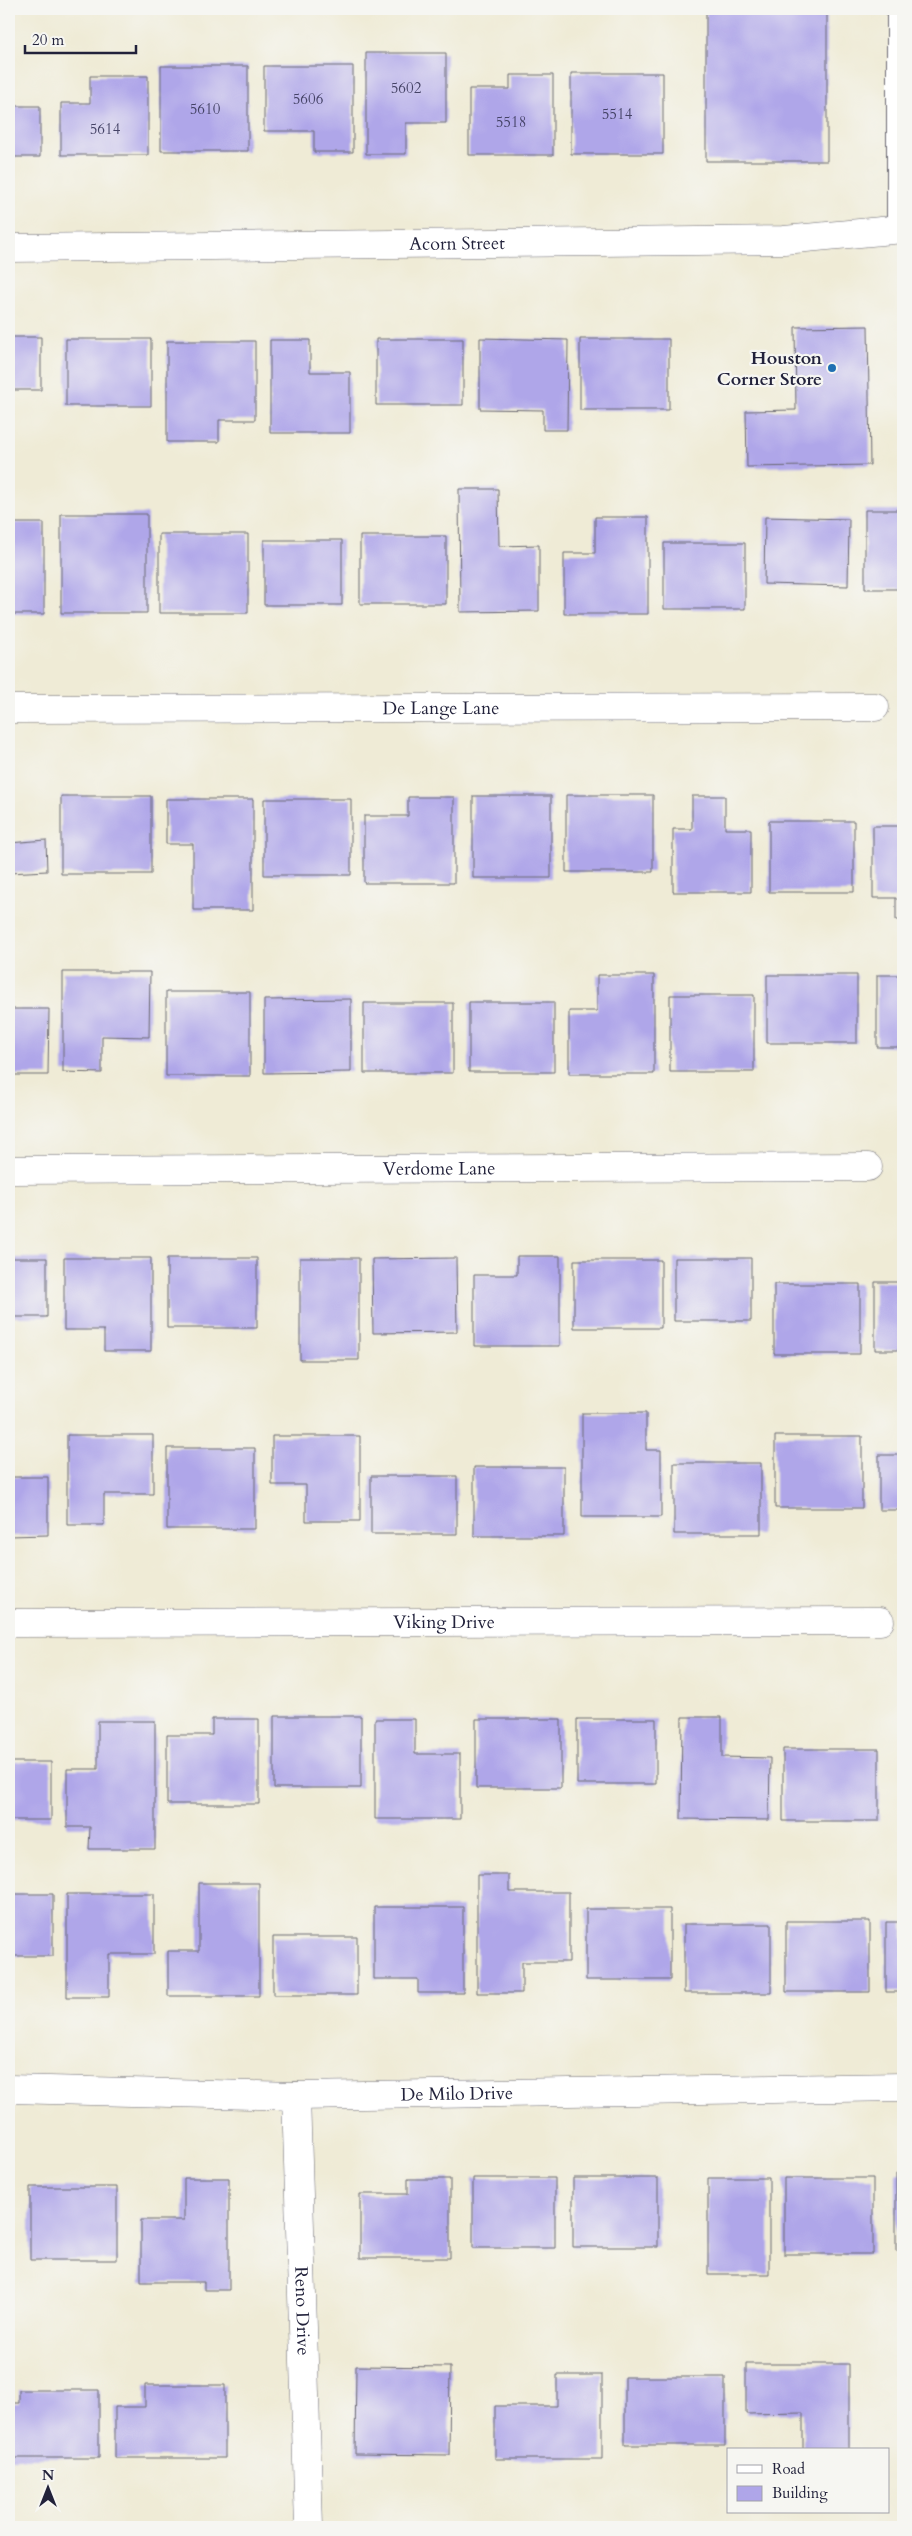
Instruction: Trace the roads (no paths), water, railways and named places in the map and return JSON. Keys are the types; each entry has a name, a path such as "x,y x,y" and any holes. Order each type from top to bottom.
{"street":[{"name":"Acorn Street","path":"9,248 784,240 899,229"},
{"name":"De Lange Lane","path":"9,709 875,706"},
{"name":"Verdome Lane","path":"9,1170 868,1167"},
{"name":"Viking Drive","path":"9,1622 880,1621"},
{"name":"De Milo Drive","path":"9,2089 296,2096 903,2087"},
{"name":"Reno Drive","path":"296,2096 309,2527"}],"lane":[{"path":"895,9 899,229"}],"place":[{"name":"Houston Corner Store","path":"832,368"}]}
